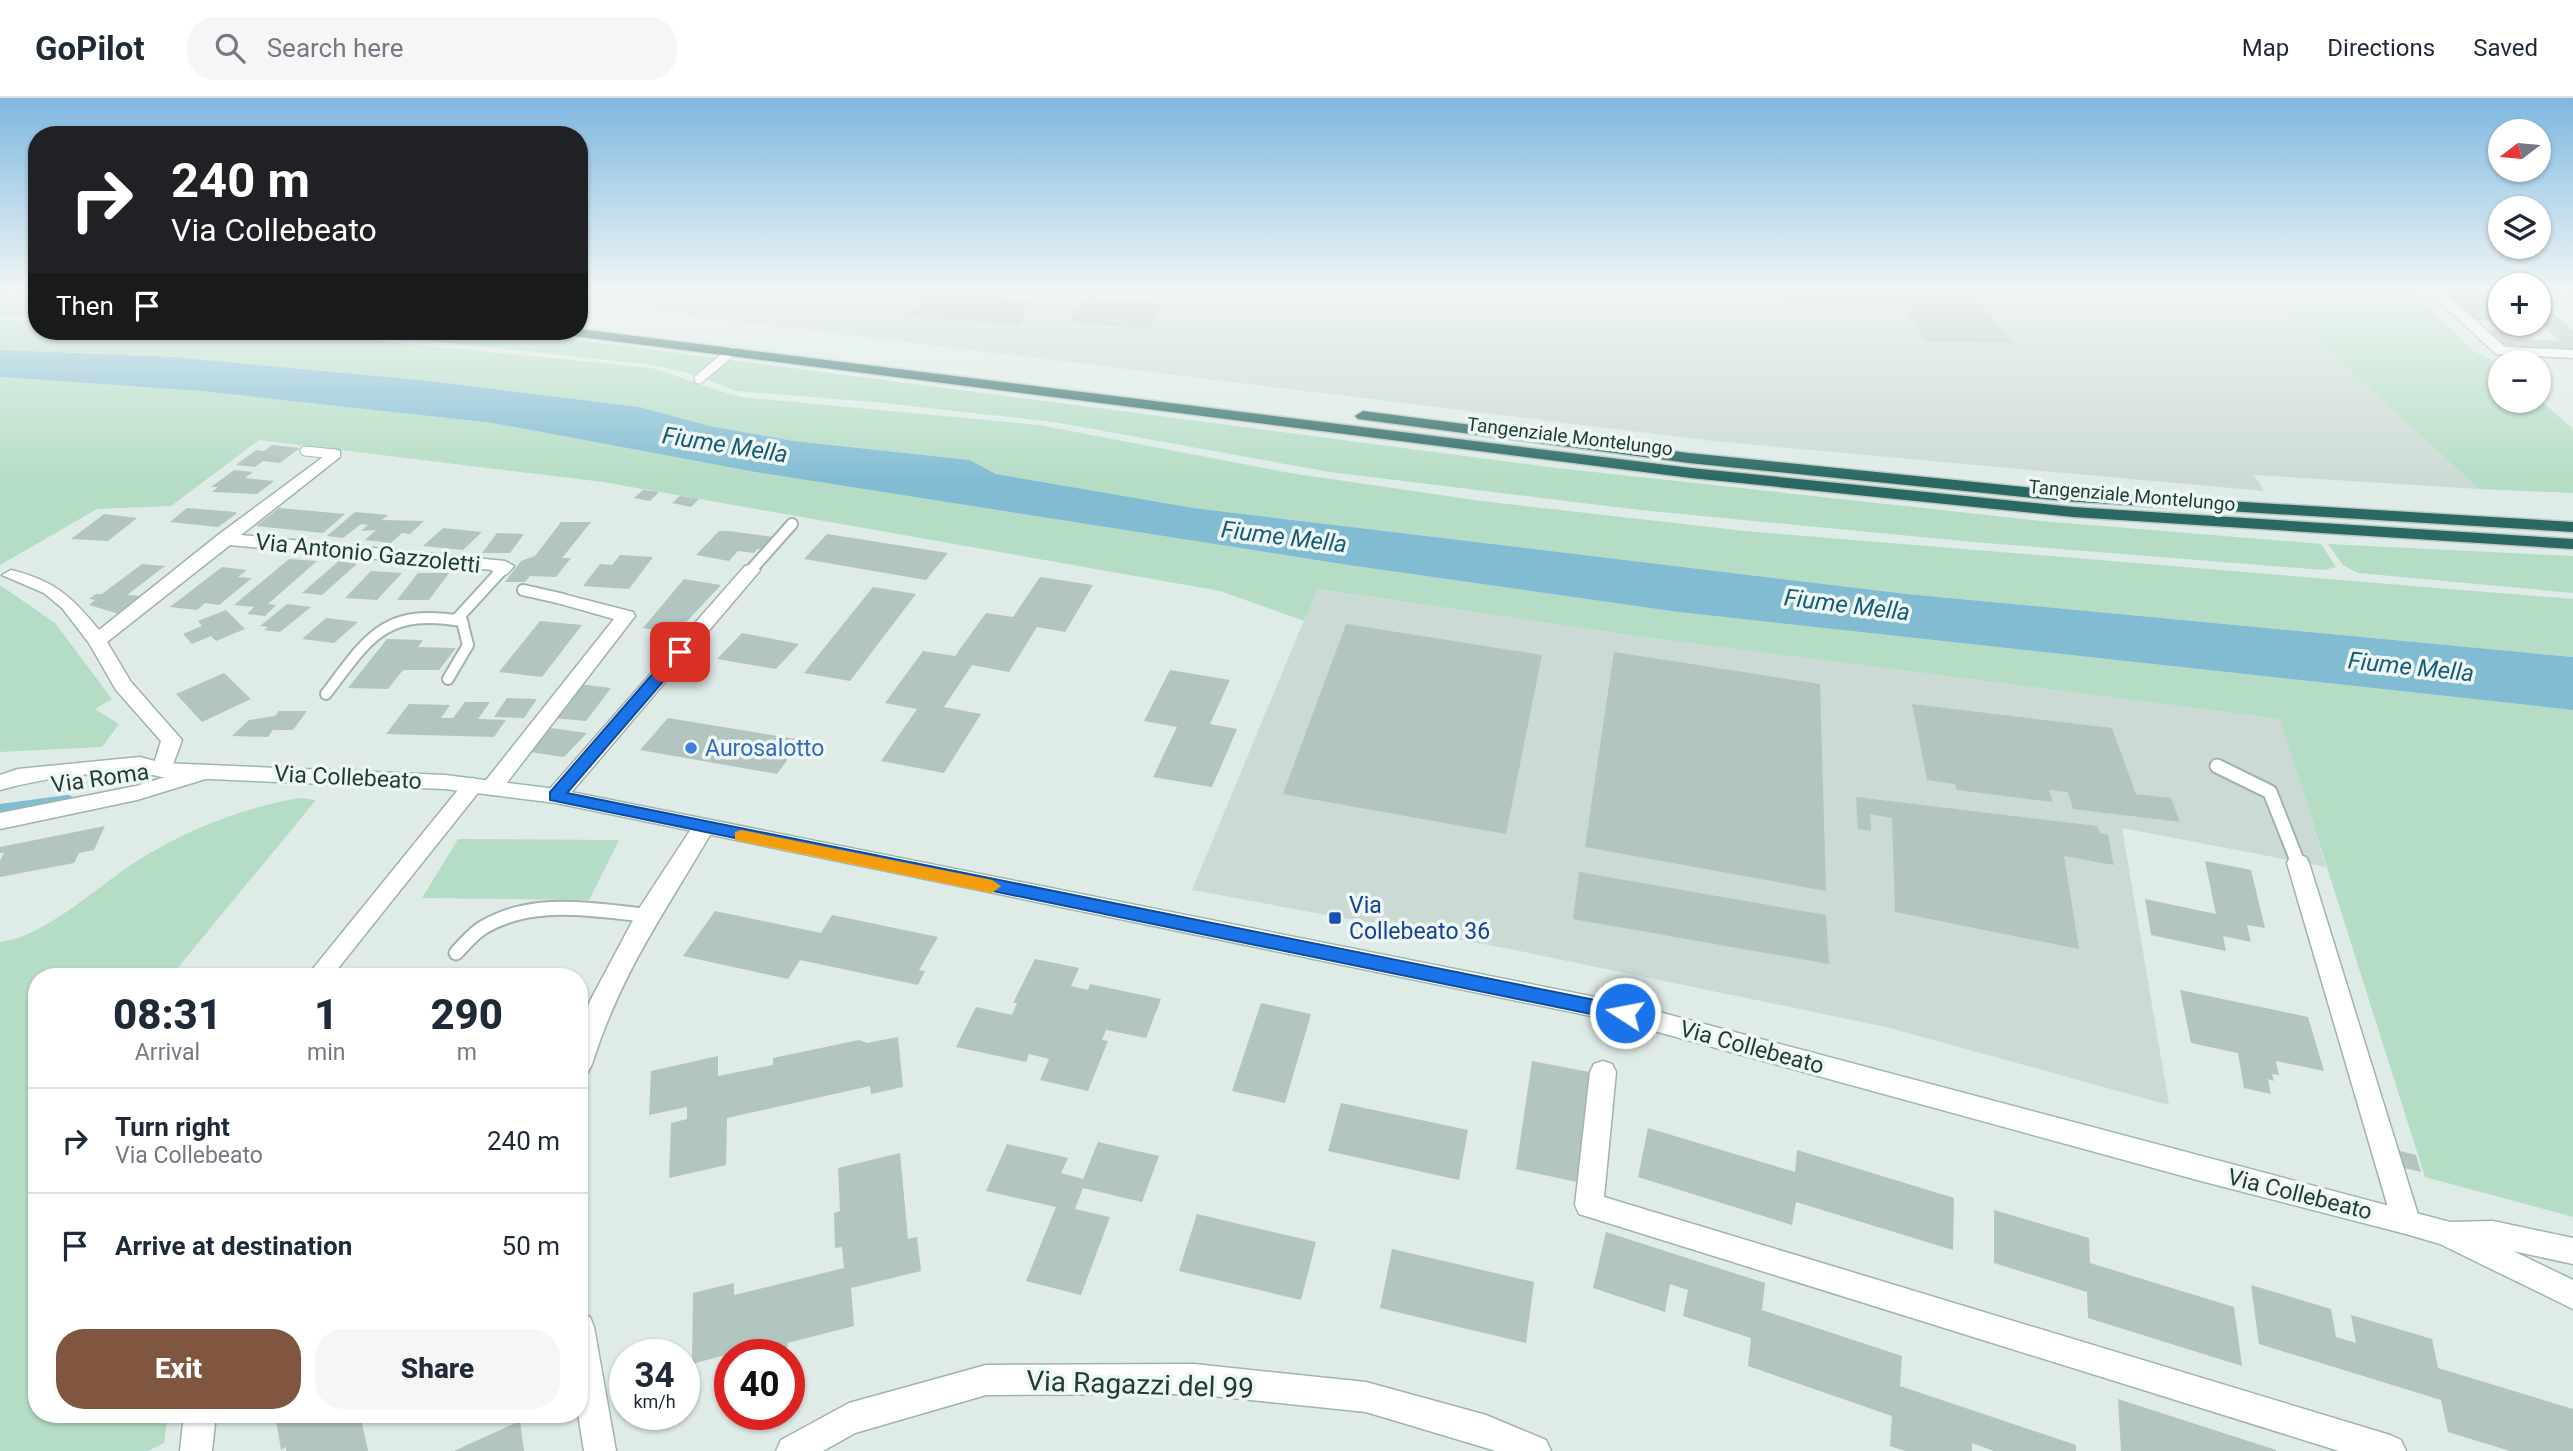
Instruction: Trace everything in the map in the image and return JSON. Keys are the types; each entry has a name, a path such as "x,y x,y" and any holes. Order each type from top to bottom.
{"highway":[{"name":"Tangenziale Montelungo","path":"749,353 1691,473 1884,494 2177,520 2573,544"},
{"name":"Tangenziale Montelungo","path":"852,353 1689,458 1920,482 2163,503 2573,527"}],"street":[{"path":"2542,353 2573,354"},
{"name":"Via Antonio Gazzoletti","path":"97,641 334,454"},
{"name":"Via Antonio Gazzoletti","path":"224,539 505,566 500,572"},
{"path":"556,796 751,570"},
{"path":"11,575 50,589 68,604 97,641 123,686 172,740 162,770"},
{"path":"326,968 626,616 563,599"},
{"name":"Via Collebeato","path":"162,770 482,786 556,796 703,828 1625,1013 2188,1166 2406,1221 2446,1233 2573,1295"},
{"name":"Via Roma","path":"0,785 9,790 131,778 162,770"},
{"name":"Via Collebeato","path":"0,821 137,793 205,772"},
{"path":"588,1040 614,970 645,915 703,828"},
{"path":"2298,863 2406,1221"},
{"path":"1603,1072 1589,1205 2390,1451"},
{"name":"Via Collebeato","path":"2446,1233 2493,1234 2573,1251"},
{"path":"588,1380 600,1451"},
{"name":"Via Ragazzi del 99","path":"792,1451 849,1419 986,1380 1194,1380 1366,1397 1486,1430 1535,1451"},
{"path":"196,1451 199,1423"}],"lane":[{"path":"699,379 729,353"},
{"path":"305,451 334,454"},
{"path":"751,570 792,524"},
{"path":"456,620 500,572"},
{"path":"523,590 563,599"},
{"path":"326,694 369,639 387,623 442,616 462,621 470,637 468,650 448,678"},
{"path":"2217,766 2270,792 2298,863"},
{"path":"456,953 483,927 513,913 555,908 645,915"}],"shaded area":[{"path":"996,353 2331,353 2479,489 2254,475 2264,491 1713,441"},
{"path":"1317,589 1650,638 2281,719 2326,867 2122,828 2169,1105 1886,1027 1510,949 1192,890"}],"green space":[{"path":"78,353 502,353 651,368 741,397 1039,425 1290,473 1481,501 1745,531 2573,599 2573,657 1907,594 1194,508 996,474 970,460 794,441 710,426 639,407 430,381 174,357"},
{"path":"542,353 680,353 1557,468 2042,521 2321,544 2336,567 2324,570 1973,542 1640,510 1330,472 1054,422 875,402 736,391 699,376 654,365"},
{"path":"2331,353 2478,353 2488,358 2488,413 2551,413 2551,410 2573,429 2573,493 2479,489"},
{"path":"0,377 200,391 493,423 755,472 1348,565 1678,612 2573,710 2573,1217 2425,1177 2280,719 1650,638 1318,589 1304,621 1220,591 603,482 259,440 171,506 97,509 0,565"},
{"path":"2328,544 2573,556 2573,593 2358,573 2343,565"},
{"path":"0,585 55,623 112,699 95,709 119,724 102,747 0,752"},
{"path":"299,798 316,800 178,968 28,968 28,1423 167,1423 164,1443 148,1451 0,1451 0,942 17,938 52,921 134,863 172,841 213,822"},
{"path":"458,839 619,840 589,900 422,898"}],"water":[{"name":"Fiume Mella","path":"0,353 78,353 174,357 430,381 639,407 710,426 794,441 970,460 996,474 1194,508 1907,594 2573,657 2573,710 1678,612 1348,565 755,472 493,423 200,391 0,377"}],"building":[{"path":"272,445 300,448 280,463 263,461 255,467 236,465 256,450 264,451"},
{"path":"234,470 253,472 245,478 274,481 257,494 212,492 218,487 211,487"},
{"path":"643,490 659,492 650,501 634,498"},
{"path":"680,496 699,499 691,507 672,503"},
{"path":"187,508 236,514 218,527 170,522"},
{"path":"279,508 345,514 323,533 256,526"},
{"path":"355,512 388,515 382,520 424,521 410,534 402,533 391,543 365,540 376,530 361,531 368,525 361,524 343,538 327,536"},
{"path":"104,514 137,518 108,541 71,539"},
{"path":"561,522 591,522 562,558 571,558 556,577 530,576 525,582 505,582 521,561 535,556"},
{"path":"443,528 482,532 463,550 423,546"},
{"path":"719,531 774,537 763,550 757,549 754,553 738,551 729,561 696,555"},
{"path":"497,533 524,534 510,553 482,553"},
{"path":"827,534 948,553 926,580 804,559"},
{"path":"620,555 653,557 629,589 583,586 600,564 612,565"},
{"path":"289,559 317,561 268,604 276,605 265,616 247,614 254,607 234,605"},
{"path":"340,560 359,562 322,595 302,593"},
{"path":"142,564 165,566 127,595 142,596 119,614 89,605 95,600 89,599 96,594 102,594"},
{"path":"222,567 247,570 238,577 252,578 219,605 205,603 197,610 170,607"},
{"path":"371,571 402,573 377,600 345,598"},
{"path":"418,573 449,573 429,600 397,600"},
{"path":"1040,577 1093,585 1065,632 1037,627 1009,672 972,665 944,707 981,714 944,773 881,761 917,709 885,703 923,651 955,656 986,613 1013,617"},
{"path":"684,579 721,585 675,634 643,628"},
{"path":"873,587 916,594 850,681 804,673"},
{"path":"287,604 311,607 280,632 264,630 268,627 260,626"},
{"path":"226,610 245,629 216,641 211,636 192,644 183,634 202,626 198,621"},
{"path":"326,618 358,622 334,643 302,639"},
{"path":"540,621 582,625 542,677 499,672"},
{"path":"1346,624 1542,655 1506,834 1283,794"},
{"path":"742,633 799,644 776,669 717,659"},
{"path":"387,639 423,640 418,647 456,648 439,670 403,670 388,689 348,688"},
{"path":"1614,652 1820,684 1826,891 1585,847"},
{"path":"1170,670 1230,680 1210,724 1237,729 1212,787 1153,777 1177,727 1144,721"},
{"path":"224,673 251,699 202,722 176,694"},
{"path":"579,684 611,688 586,721 553,718"},
{"path":"507,698 537,699 524,718 494,717"},
{"path":"465,702 490,702 478,719 506,720 494,737 386,734 409,704 450,705 441,718 453,718"},
{"path":"1912,704 2112,728 2136,794 2171,798 2180,822 2073,809 2068,792 2049,790 2053,802 1957,790 1955,784 1927,780"},
{"path":"279,711 307,711 293,730 273,730 268,737 232,736 249,720 275,716"},
{"path":"668,718 802,740 777,774 640,750"},
{"path":"543,727 587,733 564,757 522,751"},
{"path":"1856,797 2097,826 2100,833 2108,835 2114,865 2064,856 2079,949 1895,912 1892,818 1870,814 1871,831 1858,829"},
{"path":"105,826 94,850 79,853 74,863 0,877 0,861 4,853 0,853 0,847"},
{"path":"2205,861 2251,870 2265,928 2247,925 2251,942 2223,936 2226,951 2151,935 2145,899 2216,914"},
{"path":"1579,872 1826,915 1829,964 1573,919"},
{"path":"715,911 821,933 832,915 938,937 919,970 925,971 918,985 800,960 788,979 683,956"},
{"path":"1035,959 1079,968 1071,986 1088,990 1090,984 1161,999 1146,1038 1106,1030 1102,1040 1108,1041 1088,1091 1040,1080 1049,1059 1029,1054 1026,1062 956,1047 976,1007 1012,1015 1017,1003 1013,1003"},
{"path":"2180,990 2308,1017 2324,1071 2276,1061 2279,1075 2272,1074 2274,1081 2268,1079 2271,1094 2244,1088 2238,1053 2191,1043"},
{"path":"1261,1003 1311,1014 1285,1103 1232,1091"},
{"path":"898,1037 903,1087 871,1094 870,1086 727,1118 726,1165 669,1178 671,1123 687,1119 687,1107 649,1115 651,1071 718,1056 718,1076 773,1065 773,1058 859,1040 867,1043"},
{"path":"1532,1061 1589,1072 1577,1182 1516,1169"},
{"path":"1341,1103 1468,1130 1459,1180 1328,1151"},
{"path":"1648,1128 1795,1172 1797,1150 1954,1198 1953,1250 1796,1202 1792,1225 1638,1177"},
{"path":"1098,1142 1159,1156 1142,1202 1083,1188 1075,1209 1110,1217 1081,1295 1026,1281 1056,1207 986,1191 1007,1144 1068,1158 1061,1173 1083,1179"},
{"path":"2396,1150 2416,1155 2421,1172 2400,1167"},
{"path":"900,1153 908,1239 917,1237 921,1271 851,1288 854,1326 803,1339 714,1339 714,1358 700,1362 700,1339 692,1339 693,1293 734,1283 734,1295 844,1268 842,1247 835,1248 834,1213 840,1211 838,1168"},
{"path":"1994,1210 2089,1238 2090,1263 2234,1307 2242,1366 2088,1318 2087,1292 1994,1263"},
{"path":"1197,1214 1316,1242 1301,1300 1179,1271"},
{"path":"1606,1232 1765,1283 1762,1310 1902,1356 1900,1386 2076,1445 2076,1451 1994,1451 1972,1443 1972,1451 1905,1451 1890,1446 1892,1416 1748,1366 1751,1338 1683,1316 1688,1290 1670,1284 1665,1312 1593,1288"},
{"path":"1392,1249 1534,1282 1526,1343 1380,1308"},
{"path":"2251,1285 2331,1309 2336,1337 2356,1343 2351,1315 2432,1339 2438,1368 2573,1409 2573,1451 2510,1451 2448,1432 2441,1400 2259,1344"},
{"path":"2118,1399 2276,1450 2276,1451 2121,1451"},
{"path":"276,1423 362,1423 368,1451 286,1451 286,1447 281,1450"},
{"path":"516,1423 520,1423 524,1451 454,1451"}],"waterway":[{"path":"0,809 68,800"}],"slow traffic":[{"path":"741,836 992,886"}],"place":[{"name":"Aurosalotto","path":"691,748"},
{"name":"Via Collebeato 36","path":"1335,918"}],"route":[{"path":"680,652 556,796 703,828 1625,1013"}]}
